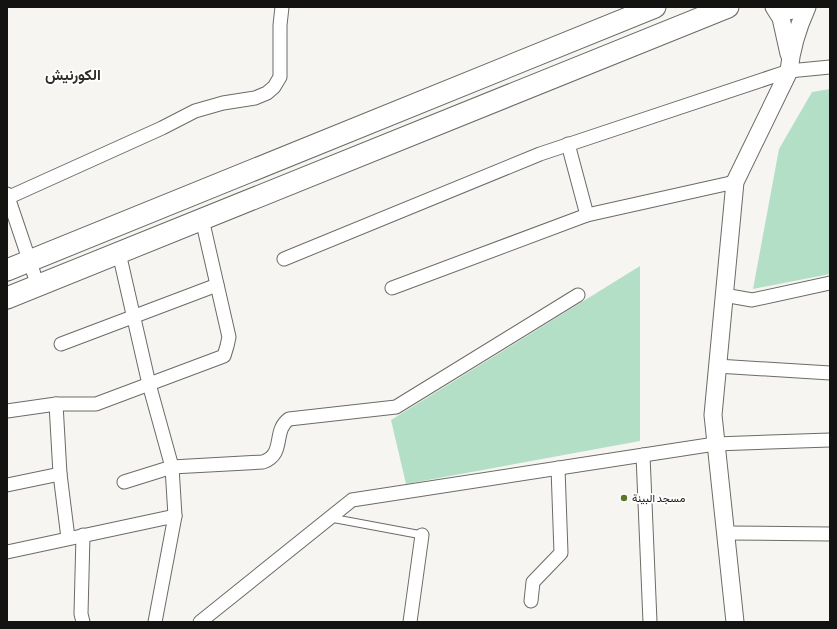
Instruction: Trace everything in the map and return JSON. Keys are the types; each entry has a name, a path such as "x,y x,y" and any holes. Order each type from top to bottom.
{"main road":[{"path":"7,270 655,7"},
{"path":"7,298 202,218 728,7"},
{"path":"778,7 788,9 798,7"}],"street":[{"path":"38,286 7,196 162,128 195,111 223,103 255,98 266,93 274,87 280,78 280,25 282,7"},
{"path":"774,7 781,18 786,36 789,64"},
{"path":"735,622 712,415 735,182 789,64 800,24 807,7"},
{"path":"284,259 540,154 789,64 830,67"},
{"path":"568,144 588,215"},
{"path":"392,288 588,215 735,182"},
{"path":"7,411 56,404 96,404 224,356 229,337 202,218"},
{"path":"119,253 149,384 172,467 175,516 155,622"},
{"path":"724,295 752,300 830,283"},
{"path":"61,344 217,285"},
{"path":"124,482 172,467 263,462 270,460 274,456 282,427 289,419 396,407 578,295"},
{"path":"717,366 830,373"},
{"path":"56,404 60,474 68,538"},
{"path":"200,622 352,500 716,444 830,440"},
{"path":"643,455 650,622"},
{"path":"531,601 533,582 561,553 558,468"},
{"path":"7,485 60,474"},
{"path":"7,552 175,516"},
{"path":"725,533 830,534"},
{"path":"83,535 81,614 83,622"},
{"path":"410,622 422,535"}],"lane":[{"path":"331,518 422,535"}],"green space":[{"path":"830,89 830,274 753,289 779,149 812,92"},
{"path":"640,266 640,441 406,484 391,420"}],"place":[{"name":"مسجد البينة","path":"624,498"}],"district":[{"name":"الكورنيش","path":"73,75"}]}
